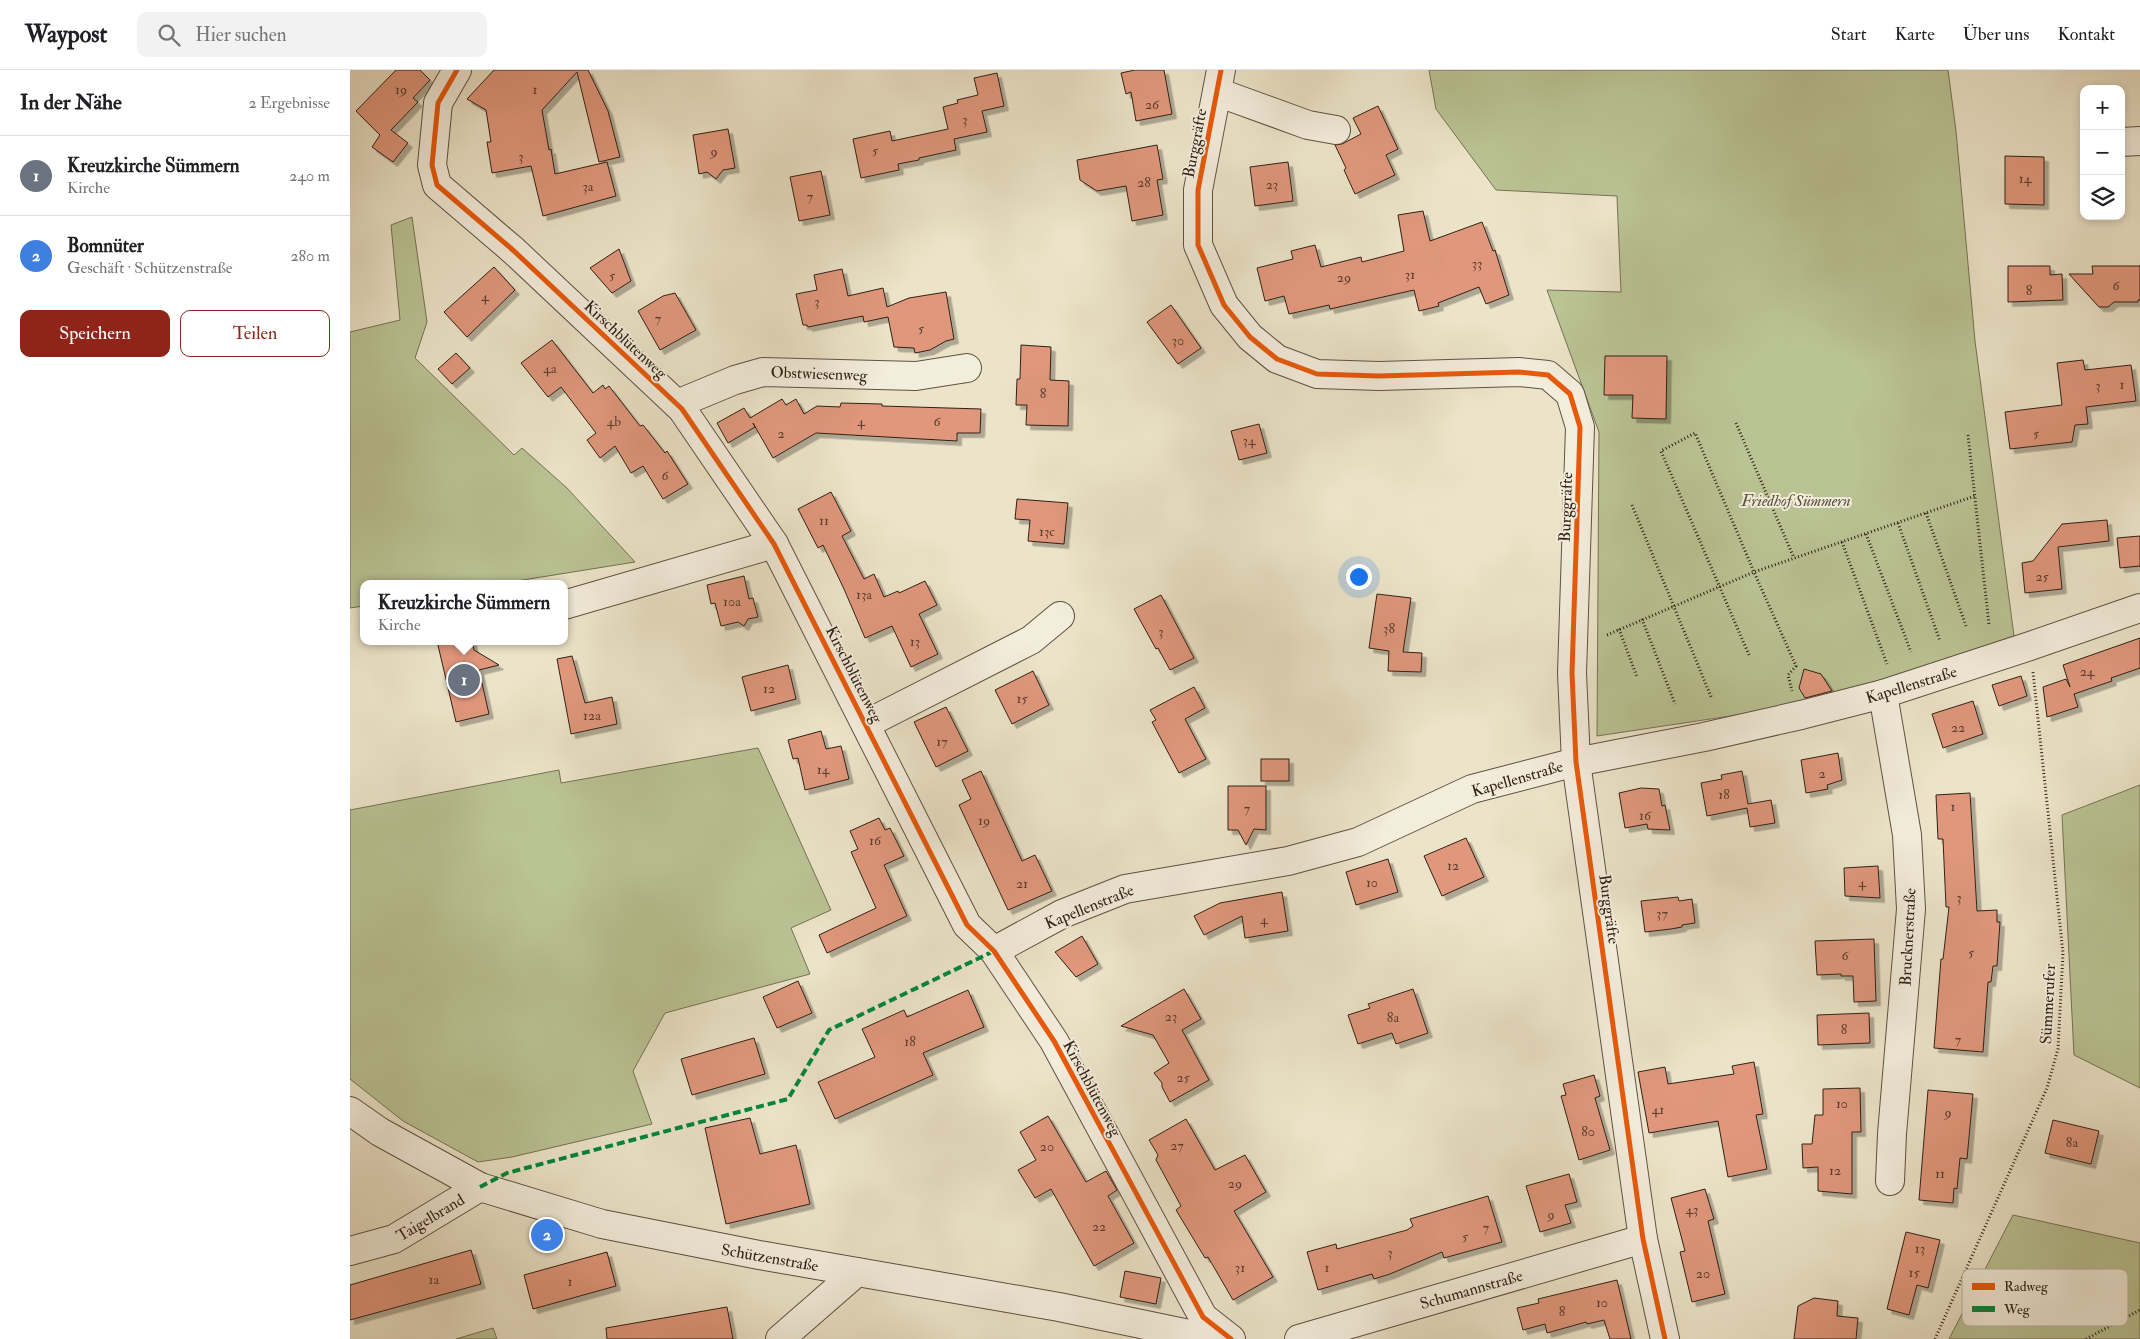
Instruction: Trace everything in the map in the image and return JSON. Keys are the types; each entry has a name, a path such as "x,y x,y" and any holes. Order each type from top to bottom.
{"street":[{"name":"Kirschblütenweg","path":"457,70 438,103 432,165 437,185 514,252 677,404 774,544 968,925 994,951 1054,1041 1203,1317 1231,1339"},
{"path":"1219,81 1308,125 1336,130"},
{"name":"Burggräfte","path":"1219,81 1198,190 1198,245 1224,304 1250,337 1277,359 1317,374 1379,376 1519,372 1548,375 1570,394 1580,427 1572,673 1576,762 1643,1239 1665,1339"},
{"path":"2125,142 2140,141"},
{"name":"Obstwiesenweg","path":"677,404 736,380 763,372 916,376 967,368"},
{"path":"568,604 774,544"},
{"name":"Kapellenstraße","path":"994,951 1062,914 1125,888 1288,861 1358,842 1472,789 1576,762 1704,737 1883,694 2140,608"},
{"path":"866,724 1031,640 1060,616"},
{"name":"Brucknerstraße","path":"1883,694 1907,835 1911,909 1892,1134 1890,1181"},
{"name":"Schützenstraße","path":"350,1111 380,1132 480,1187 602,1224 857,1272 1059,1307 1213,1339"},
{"name":"Taigelbrand","path":"350,1251 394,1240 480,1187"},
{"name":"Schumannstraße","path":"1299,1339 1643,1239"},
{"path":"780,1339 857,1272"}],"path":[{"path":"1736,423 1794,558"},
{"path":"1749,655 1661,451 1695,433 1796,666 1788,674 1800,715"},
{"path":"1968,435 1989,625"},
{"path":"1607,634 1674,604 1754,572 1975,496"},
{"path":"1632,506 1712,699"},
{"path":"1926,513 1966,626"},
{"path":"1898,523 1940,641"},
{"path":"1866,534 1911,652"},
{"path":"1842,542 1887,664"},
{"path":"1642,618 1674,704"},
{"path":"1618,630 1637,677"},
{"path":"2128,1316 2140,1310"},
{"path":"2086,1339 2110,1326"}],"green space":[{"name":"Friedhof Sümmern","path":"1429,70 1948,70 1956,131 1975,341 2014,636 1867,686 1797,706 1597,736 1599,432 1547,290 1621,292 1617,196 1496,190 1436,109"},
{"path":"412,217 427,322 415,358 514,455 522,448 567,488 635,562 523,580 360,580 360,607 350,608 350,332 400,320 391,225"},
{"path":"758,748 831,910 791,928 810,974 665,1013 633,1071 652,1124 512,1157 478,1162 403,1121 350,1079 350,810 559,770 561,783"},
{"path":"2140,785 2140,1088 2074,1055 2062,815"},
{"path":"2013,1215 2140,1243 2140,1339 1949,1339 1962,1314 1962,1326 2128,1326 2128,1269 1985,1269"},
{"path":"493,1328 497,1339 456,1339"}],"building":[{"path":"396,70 420,70 430,80 413,98 418,102 391,130 408,143 393,162 372,147 380,135 356,111"},
{"path":"494,70 588,70 608,111 620,157 599,162 577,72 542,110 549,150 551,149 555,174 607,162 616,196 543,216 531,166 492,173 487,142 491,142 486,110 467,99"},
{"path":"1135,70 1164,70 1172,114 1136,121 1131,92 1126,94 1121,73"},
{"path":"997,73 1004,106 982,111 987,132 954,139 956,150 898,164 899,170 861,178 853,139 890,131 892,141 948,129 943,107 958,103 957,100 978,95 974,78"},
{"path":"1378,106 1398,149 1386,155 1395,175 1355,194 1335,145 1342,144 1361,134 1353,118"},
{"path":"728,129 735,168 723,170 716,179 707,172 699,174 693,135"},
{"path":"1157,145 1163,179 1157,180 1163,215 1132,221 1126,186 1097,191 1080,180 1077,160"},
{"path":"2005,156 2044,157 2044,205 2005,204"},
{"path":"1288,162 1293,201 1255,206 1250,167"},
{"path":"821,171 830,215 799,221 790,177"},
{"path":"1423,211 1430,241 1482,222 1493,251 1495,250 1509,295 1486,304 1479,287 1438,303 1439,306 1419,311 1414,290 1330,309 1329,305 1289,314 1284,296 1265,301 1257,268 1293,259 1291,251 1315,245 1321,267 1361,257 1362,262 1404,251 1398,215"},
{"path":"619,249 631,281 612,293 590,268"},
{"path":"2008,266 2050,266 2050,275 2062,274 2063,300 2008,302"},
{"path":"2092,266 2140,266 2140,300 2138,302 2114,302 2108,307 2099,307 2069,274 2093,274"},
{"path":"494,267 515,290 467,337 444,312"},
{"path":"842,269 848,296 883,288 887,307 909,298 946,292 954,339 946,341 930,350 915,353 914,348 894,347 888,317 864,322 863,316 808,327 803,325 796,294 817,290 814,275"},
{"path":"675,293 696,330 660,350 638,311 663,296"},
{"path":"1171,305 1201,348 1178,364 1147,322"},
{"path":"552,340 593,393 603,385 605,389 609,386 640,426 643,425 665,453 667,451 688,484 663,499 643,466 631,473 615,446 600,458 587,440 596,433 561,387 548,397 521,363"},
{"path":"1021,345 1051,347 1050,380 1069,381 1068,426 1026,425 1027,405 1016,405 1017,379 1020,379"},
{"path":"456,353 470,368 452,384 438,369"},
{"path":"1605,356 1667,356 1666,419 1632,418 1633,395 1604,395"},
{"path":"2083,360 2085,370 2131,365 2136,401 2086,407 2088,424 2075,425 2072,442 2010,449 2005,412 2062,405 2057,363"},
{"path":"782,399 786,405 796,399 804,414 817,406 840,407 841,403 981,409 980,433 957,433 957,441 816,433 773,458 753,423 755,427 728,443 717,423 744,408 750,418"},
{"path":"1259,424 1267,453 1239,460 1231,431"},
{"path":"831,492 851,531 842,536 864,579 874,574 884,597 898,591 899,593 925,581 937,605 919,614 938,654 911,667 892,626 865,638 823,545 818,548 798,509"},
{"path":"1017,499 1068,503 1064,544 1028,541 1030,520 1015,519"},
{"path":"2107,520 2109,541 2058,547 2062,589 2025,593 2022,563 2033,561 2062,524"},
{"path":"2140,536 2140,566 2120,568 2117,538"},
{"path":"744,576 749,599 753,598 758,617 748,619 744,626 738,622 721,626 715,603 711,604 707,585"},
{"path":"1377,594 1411,598 1403,652 1422,653 1421,672 1388,671 1389,651 1369,648"},
{"path":"1161,595 1194,658 1170,670 1134,609"},
{"path":"2140,638 2140,668 2111,678 2112,681 2074,694 2078,707 2047,717 2043,687 2066,679 2070,687 2063,665"},
{"path":"438,645 473,645 474,650 499,665 479,670 489,714 456,722"},
{"path":"572,656 585,703 612,697 617,724 571,734 557,659"},
{"path":"788,665 796,699 751,711 742,677"},
{"path":"1804,669 1821,674 1832,691 1805,698 1799,688"},
{"path":"1033,671 1049,705 1012,724 995,690"},
{"path":"2021,676 2027,696 1999,706 1992,685"},
{"path":"1194,687 1205,708 1185,719 1206,759 1179,773 1152,722 1156,720 1150,710"},
{"path":"1973,701 1983,734 1943,748 1932,714"},
{"path":"946,707 968,751 936,767 914,722"},
{"path":"821,731 826,749 841,746 849,779 805,790 798,758 793,759 788,740"},
{"path":"1838,753 1842,780 1827,785 1828,789 1806,793 1801,760"},
{"path":"1261,759 1289,759 1289,781 1261,781"},
{"path":"981,771 1022,861 1035,855 1052,891 1008,910 959,805 971,799 962,780"},
{"path":"1742,771 1748,804 1771,800 1775,823 1750,827 1747,808 1707,816 1701,783 1722,779 1721,775"},
{"path":"1228,786 1266,786 1266,830 1254,829 1246,845 1238,830 1228,830"},
{"path":"1641,788 1659,789 1662,806 1665,805 1670,830 1648,829 1647,824 1625,828 1619,793"},
{"path":"1970,793 1977,911 1997,910 1997,922 2000,922 1997,966 1993,966 1991,982 1988,982 1983,1052 1934,1048 1941,959 1943,959 1949,907 1946,907 1943,839 1938,839 1936,795"},
{"path":"879,818 885,830 890,828 904,856 884,865 907,916 827,953 819,935 876,908 851,852 858,849 850,831"},
{"path":"1466,838 1484,877 1442,896 1424,856"},
{"path":"1388,859 1398,892 1356,905 1346,872"},
{"path":"1878,866 1880,898 1845,896 1844,868"},
{"path":"1282,892 1288,931 1245,938 1242,916 1204,935 1194,916 1220,903"},
{"path":"1678,897 1679,901 1692,899 1695,923 1671,929 1645,932 1641,901"},
{"path":"1082,936 1098,964 1076,977 1055,952"},
{"path":"1874,939 1876,1001 1854,1002 1853,976 1841,976 1841,974 1817,975 1815,941"},
{"path":"798,981 812,1013 777,1028 763,997"},
{"path":"1184,989 1201,1019 1182,1030 1209,1080 1170,1102 1162,1087 1162,1083 1154,1073 1169,1063 1153,1035 1121,1026"},
{"path":"1413,989 1428,1033 1396,1044 1392,1033 1358,1044 1348,1015 1370,1008 1368,1004"},
{"path":"968,990 984,1027 923,1053 933,1075 835,1119 818,1082 875,1057 862,1029 904,1010 907,1017"},
{"path":"1869,1013 1870,1043 1818,1045 1817,1015"},
{"path":"754,1038 765,1074 692,1095 681,1059"},
{"path":"1754,1062 1763,1114 1756,1115 1767,1169 1728,1177 1718,1121 1649,1133 1638,1072 1665,1067 1668,1084 1734,1074 1732,1066"},
{"path":"1594,1075 1600,1096 1595,1098 1610,1150 1579,1160 1561,1096 1566,1095 1563,1084"},
{"path":"1860,1088 1861,1132 1852,1132 1852,1194 1818,1191 1818,1167 1803,1168 1802,1144 1812,1144 1815,1115 1823,1115 1823,1089"},
{"path":"1928,1090 1973,1094 1967,1159 1960,1158 1957,1189 1954,1188 1953,1203 1919,1200"},
{"path":"1048,1116 1086,1182 1106,1171 1117,1190 1108,1196 1134,1243 1094,1266 1051,1189 1035,1198 1018,1170 1036,1160 1020,1132"},
{"path":"750,1118 760,1154 796,1145 810,1204 726,1224 705,1128"},
{"path":"1186,1119 1215,1170 1245,1155 1266,1192 1234,1211 1273,1277 1233,1300 1208,1257 1205,1258 1176,1210 1181,1206 1156,1160 1158,1155 1149,1140"},
{"path":"2053,1120 2099,1131 2091,1164 2045,1153"},
{"path":"1569,1174 1577,1202 1565,1205 1571,1223 1540,1232 1526,1186"},
{"path":"1705,1189 1714,1219 1708,1221 1725,1294 1692,1302 1680,1252 1685,1251 1671,1198"},
{"path":"1488,1196 1502,1242 1444,1258 1442,1252 1374,1279 1372,1274 1318,1290 1307,1252 1336,1244 1337,1249 1407,1230 1413,1226 1410,1219"},
{"path":"1906,1232 1940,1240 1928,1288 1917,1285 1909,1315 1887,1309"},
{"path":"471,1250 481,1284 350,1320 350,1285"},
{"path":"607,1252 616,1286 533,1309 524,1275"},
{"path":"1125,1271 1161,1278 1156,1304 1120,1297"},
{"path":"1617,1280 1631,1339 1610,1339 1604,1320 1587,1324 1586,1322 1547,1333 1545,1324 1523,1330 1517,1308 1539,1303 1538,1299"},
{"path":"1814,1298 1838,1301 1837,1316 1858,1318 1856,1339 1794,1339 1798,1306"},
{"path":"727,1307 733,1339 607,1339 606,1328"}],"marked path":[{"path":"480,1187 507,1173 788,1099 829,1030 994,951"}],"cycle path":[{"path":"457,70 438,103 432,165 437,185 514,251 682,409 774,544 967,925 994,951 1054,1041 1203,1317 1231,1339"},
{"path":"1221,70 1198,190 1198,245 1224,305 1250,337 1277,359 1317,374 1379,376 1519,372 1548,375 1570,394 1580,427 1572,673 1576,762 1643,1239 1665,1339"}],"place":[{"name":"Kreuzkirche Sümmern","path":"464,680"},
{"name":"Bomnüter","path":"547,1235"}]}
